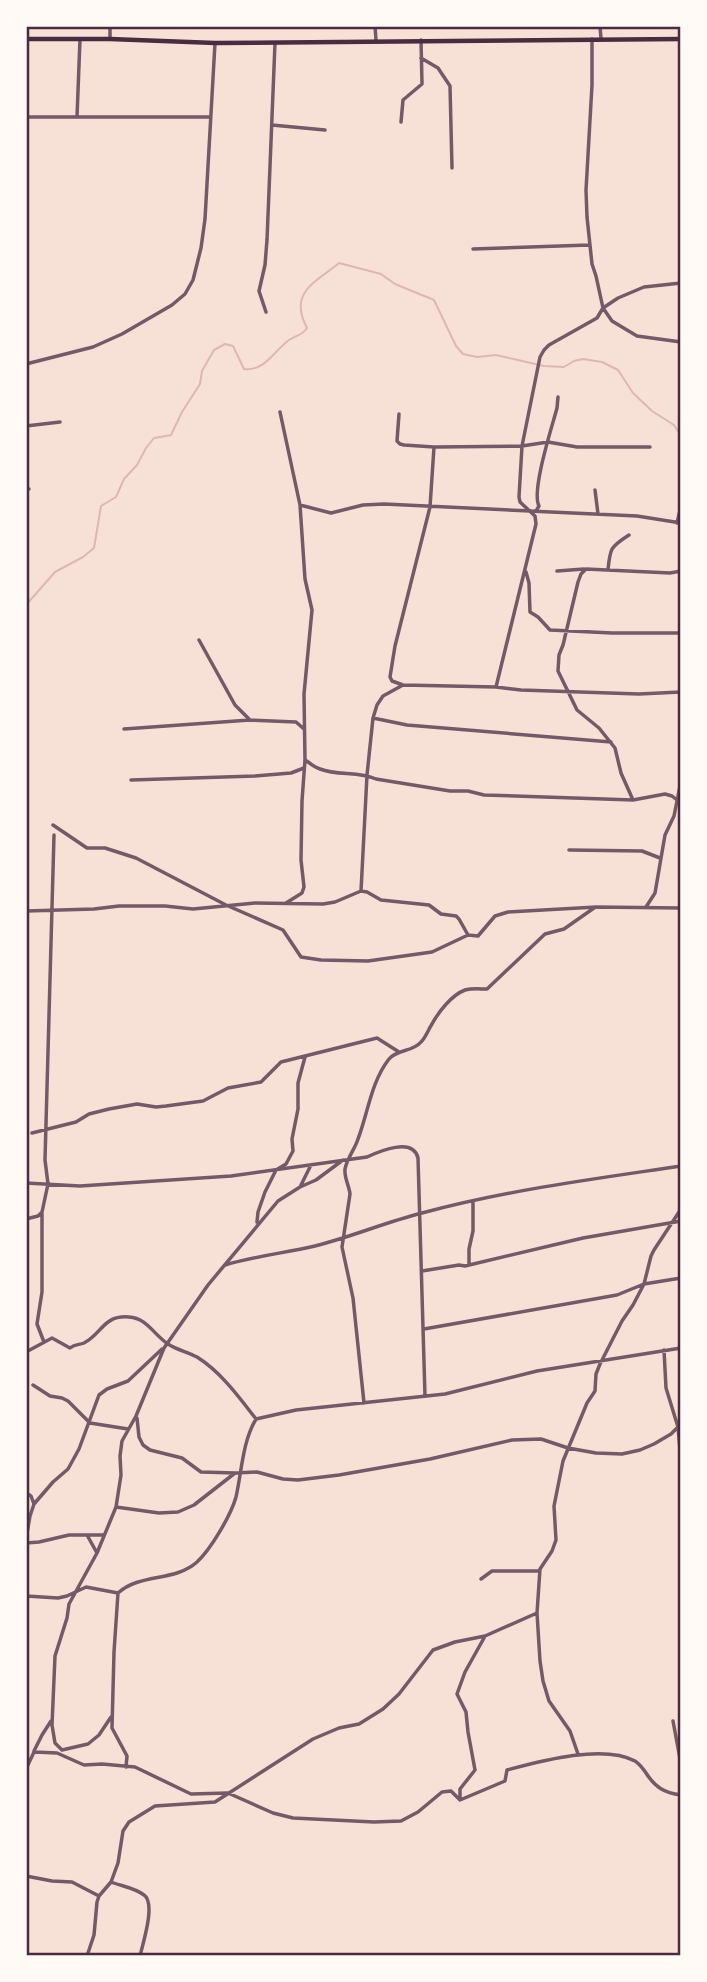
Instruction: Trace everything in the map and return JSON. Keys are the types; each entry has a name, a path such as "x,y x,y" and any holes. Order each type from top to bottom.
{"main road":[{"path":"26,39 215,43 681,39"}],"street":[{"path":"110,26 110,39"},
{"path":"375,26 376,40"},
{"path":"600,26 601,39"},
{"path":"78,117 80,39"},
{"path":"592,39 586,190 589,245 603,308 612,321 637,336 681,342"},
{"path":"401,122 404,100 422,84 421,40"},
{"path":"266,312 259,291 267,240 275,41"},
{"path":"26,364 93,348 153,317 185,294 193,280 201,248 208,182 215,43"},
{"path":"421,58 438,68 450,86 452,168"},
{"path":"26,117 210,117"},
{"path":"272,125 325,130"},
{"path":"473,249 589,245"},
{"path":"496,687 536,524 534,511 520,502 522,446 539,361 544,350 597,318 603,308 618,298 644,287 681,283"},
{"path":"534,511 539,506 536,499 538,484 558,397"},
{"path":"281,412 300,505 305,579 312,610 304,694 305,760 301,860 304,887 302,894 286,903"},
{"path":"399,414 396,436 400,444 434,447 522,446 548,442 577,447 650,447"},
{"path":"26,426 60,422"},
{"path":"434,447 430,507 391,668 392,681 402,684 496,687 511,690 639,694 681,692"},
{"path":"595,490 598,514"},
{"path":"300,505 331,513 363,505 384,504 637,516 679,523 681,506"},
{"path":"608,570 609,553 629,535"},
{"path":"586,569 578,582 559,655 558,671 577,710 599,728 615,748 621,773 633,800"},
{"path":"525,570 529,583 530,611 550,630 681,633"},
{"path":"557,571 681,571"},
{"path":"199,640 235,705 250,720"},
{"path":"361,891 373,718 383,696 402,684"},
{"path":"373,718 407,725 611,742"},
{"path":"124,729 250,720 296,722 304,729"},
{"path":"305,760 321,769 484,795 633,800 665,794 677,800"},
{"path":"131,780 248,777 291,773 304,768"},
{"path":"646,907 655,893 665,835 674,816 681,780"},
{"path":"53,825 86,848 104,848 136,858 226,905 283,930 301,957 321,960 368,961 432,952 468,935 478,936 495,916 501,914 596,907 681,908"},
{"path":"44,1342 37,1324 42,1292 43,1212 48,1184 45,1160 54,835"},
{"path":"569,850 642,851 660,858"},
{"path":"26,911 119,906 192,909 226,905 323,904 361,891 382,900 429,905 441,914 456,916 468,935"},
{"path":"365,1403 353,1298 344,1260 343,1238 350,1194 345,1169 377,1080 388,1060 399,1052 417,1046 423,1040 451,999 464,990 487,989 545,934 564,929 596,907"},
{"path":"32,1133 76,1122 89,1114 109,1109 137,1104 156,1107 203,1101 228,1088 261,1082 281,1062 376,1038 399,1052"},
{"path":"257,1224 258,1212 276,1170 286,1164 293,1151 298,1083 305,1057"},
{"path":"26,1183 80,1186 231,1177 367,1157 385,1149 413,1148 418,1158 425,1396"},
{"path":"343,1160 334,1169 278,1201 223,1265 165,1346 120,1449 121,1475 116,1507 97,1553 69,1604 55,1656 52,1720 55,1743 60,1751 82,1765 102,1764 140,1769 191,1794 228,1793 282,1816 394,1822 410,1816 442,1791 451,1791 460,1800"},
{"path":"300,1187 311,1165"},
{"path":"223,1265 343,1238 420,1213 472,1201 556,1184 681,1166"},
{"path":"469,1264 473,1231 472,1201"},
{"path":"579,1755 569,1731 546,1692 540,1661 537,1613 540,1571 556,1540 556,1495 563,1461 587,1403 595,1391 596,1374 644,1284 650,1256 681,1209"},
{"path":"26,1219 43,1212"},
{"path":"422,1271 466,1266 583,1238 681,1221"},
{"path":"424,1328 617,1295 644,1284 681,1278"},
{"path":"26,1352 52,1338 70,1348 85,1342 110,1320 129,1317 142,1321 165,1346 196,1357 208,1365 227,1383 256,1419"},
{"path":"104,1535 68,1535 39,1542 26,1541 34,1504 68,1469 79,1449 101,1393 128,1381 165,1346"},
{"path":"256,1419 296,1410 445,1394 506,1378 681,1348"},
{"path":"664,1350 666,1388 680,1426 681,1460"},
{"path":"33,1385 50,1396 68,1401 90,1423 128,1429"},
{"path":"136,1416 143,1445 150,1450 182,1458 201,1472 257,1472 298,1480 430,1458 512,1440 541,1439 568,1448 622,1454 640,1450 671,1434 680,1426"},
{"path":"126,1767 127,1756 113,1728 112,1716 118,1593 127,1585 190,1567 207,1550 232,1509 246,1440 256,1419"},
{"path":"116,1507 159,1513 178,1512 194,1505 237,1474"},
{"path":"26,1493 31,1496 34,1504"},
{"path":"87,1535 97,1553"},
{"path":"481,1579 492,1571 540,1571"},
{"path":"26,1596 58,1598 86,1587 118,1593"},
{"path":"87,1956 94,1935 99,1896 111,1882 118,1863 123,1831 129,1822 155,1806 215,1802 313,1739 339,1728 359,1724 383,1709 400,1694 433,1650 485,1636 537,1613"},
{"path":"460,1800 460,1789 475,1770 466,1713 457,1694 474,1652 485,1636"},
{"path":"34,1752 60,1751 88,1744 99,1735 112,1716"},
{"path":"26,1769 52,1720"},
{"path":"673,1721 681,1765"},
{"path":"460,1800 505,1781 507,1770 556,1757 579,1755 611,1755 637,1762 654,1786 670,1794 681,1795"},
{"path":"26,1877 72,1882 99,1896"},
{"path":"111,1882 147,1897 149,1914 141,1956"}],"waterway":[{"path":"26,605 55,572 94,548 101,506 116,497 124,479 137,465 154,438 171,435 200,384 202,371 214,350 225,344 233,346 244,369 263,364 289,340 305,331 307,328 302,316 302,297 313,283 339,263 381,274 395,284 434,300 456,346 463,354 477,357 496,355 544,366 564,367 583,359 602,362 618,370 633,393 652,411 674,425 681,436"}]}
